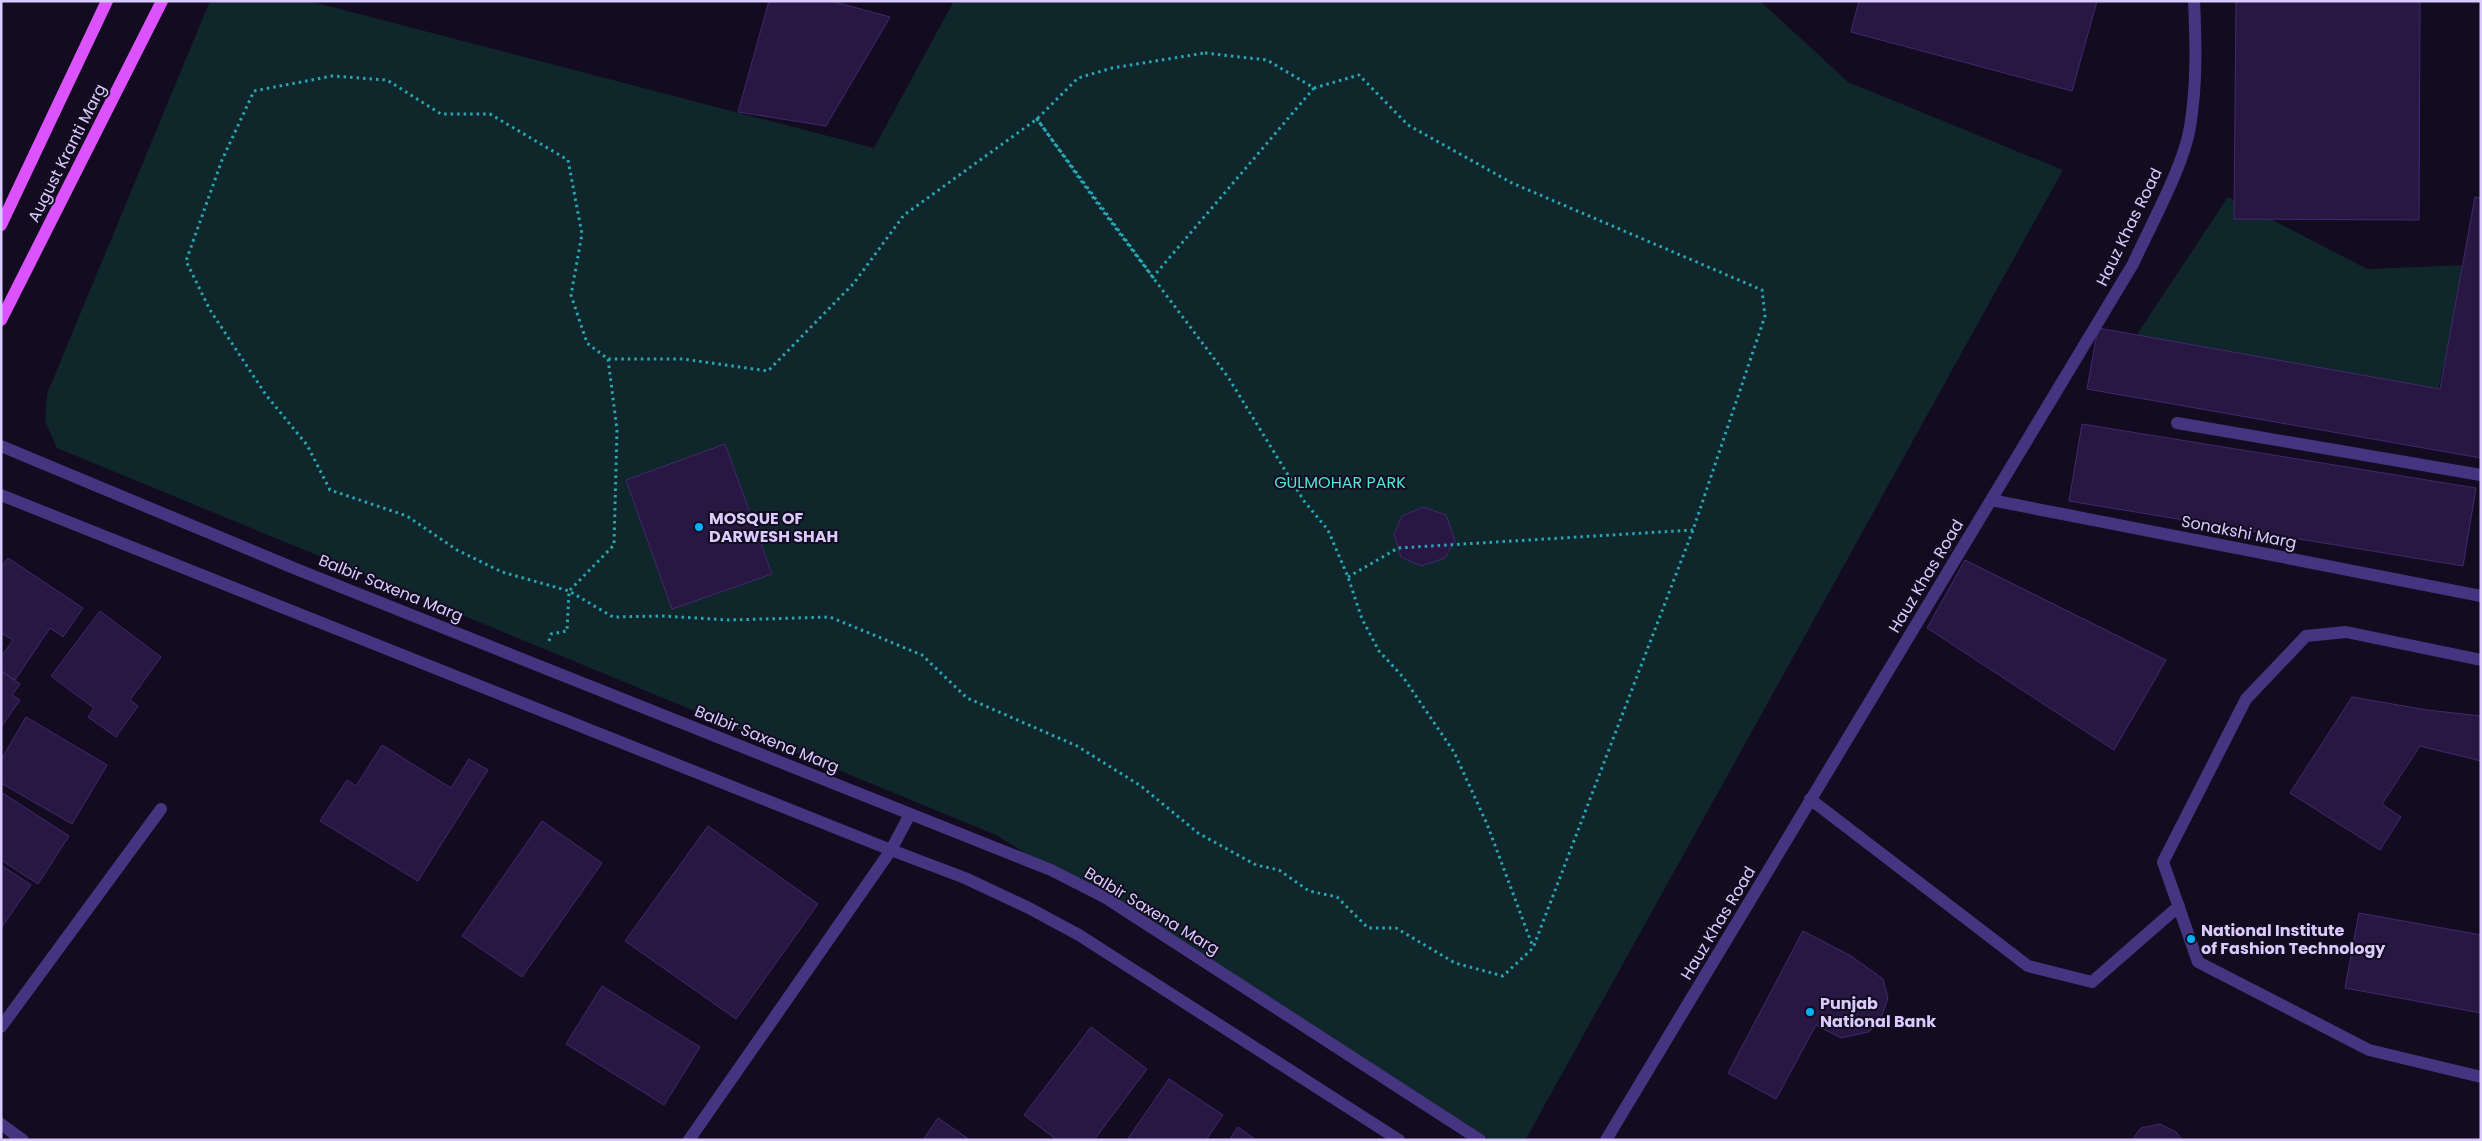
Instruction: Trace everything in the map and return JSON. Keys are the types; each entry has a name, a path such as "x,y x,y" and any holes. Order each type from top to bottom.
{"main road":[{"name":"August Kranti Marg","path":"1,225 107,1"},
{"name":"August Kranti Marg","path":"1,320 162,1"}],"street":[{"name":"Hauz Khas Road","path":"1606,1140 2133,264 2174,175 2190,128 2196,69 2194,1"},
{"path":"2177,423 2481,475"},
{"name":"Balbir Saxena Marg","path":"1,446 296,569 1051,870 1106,898 1480,1140"},
{"path":"1,495 890,850 965,878 1027,907 1079,935 1399,1140"},
{"name":"Sonakshi Marg","path":"1991,500 2481,596"},
{"path":"2481,660 2346,632 2306,636 2246,699 2163,862 2198,962 2370,1050 2481,1077"},
{"path":"1810,799 2028,966 2092,982 2179,906"},
{"path":"1,1027 161,809"},
{"path":"689,1140 890,850 910,814"},
{"path":"1,1124 23,1140"}],"path":[{"path":"1153,276 1314,88 1359,75 1408,125 1512,183 1762,290 1765,316 1693,530 1533,948 1503,976 1455,963 1396,928 1368,928 1337,897 1309,891 1279,870 1256,865 1198,833 1141,786 1077,746 967,698 922,655 830,617 729,620 664,616 613,617 569,591 502,572 457,550 407,516 330,490 307,445 266,395 210,310 186,261 222,160 254,92 332,76 387,80 441,114 490,114 568,160 582,234 571,295 587,343 608,359 683,359 768,371 854,282 904,215 1037,119 1078,78 1112,68 1205,53 1267,60 1314,88"},
{"path":"1037,119 1102,210 1228,377 1304,501 1328,530 1348,577 1362,618 1379,652 1403,677 1454,752 1487,824 1533,948"},
{"path":"543,666 551,634 567,631 569,591 614,545 617,430 608,359"},
{"path":"1348,577 1398,548 1693,530"}],"green space":[{"name":"GULMOHAR PARK","path":"210,1 309,1 874,148 954,1 1760,1 1848,82 2063,170 1527,1137 1521,1140 1491,1140 996,835 57,448 45,421 47,394"},
{"path":"2228,197 2367,269 2467,265 2437,394 2132,342"}],"building":[{"path":"769,1 831,1 890,17 826,126 738,112"},
{"path":"1859,1 2097,1 2072,91 1851,32"},
{"path":"2236,1 2420,1 2419,220 2234,219"},
{"path":"2475,197 2481,198 2481,458 2087,389 2098,328 2440,389"},
{"path":"2082,424 2476,488 2463,566 2069,501"},
{"name":"MOSQUE OF DARWESH SHAH","path":"725,444 772,574 672,609 626,480"},
{"path":"1423,507 1446,515 1455,541 1445,558 1421,566 1401,557 1394,534 1402,516"},
{"path":"8,558 83,608 63,637 50,628 15,680 1,671 1,657 13,640 1,633 1,567"},
{"path":"1965,560 2166,660 2114,750 1927,628"},
{"path":"100,611 161,657 130,700 138,706 116,737 88,717 94,708 51,676"},
{"path":"1,671 20,684 12,695 20,700 1,727"},
{"path":"2352,697 2427,710 2481,716 2481,761 2420,746 2382,804 2401,817 2380,850 2290,793"},
{"path":"26,717 107,765 72,824 1,783 1,760"},
{"path":"382,745 451,788 469,759 488,770 418,881 320,821 347,780 356,786"},
{"path":"1,792 69,836 38,884 1,860"},
{"path":"542,821 602,863 522,977 462,936"},
{"path":"708,826 818,904 736,1019 625,941"},
{"path":"1,865 31,885 1,928"},
{"path":"2359,913 2481,935 2481,1013 2345,988"},
{"path":"1803,931 1851,956 1883,979 1888,998 1879,1024 1868,1032 1841,1038 1816,1025 1776,1099 1728,1073"},
{"path":"602,986 700,1047 664,1105 566,1044"},
{"path":"1091,1027 1147,1069 1094,1140 1057,1140 1024,1115"},
{"path":"1169,1079 1223,1115 1206,1140 1127,1140"},
{"path":"938,1118 970,1140 923,1140"},
{"path":"2160,1124 2176,1132 2182,1140 2132,1140 2141,1128"},
{"path":"1238,1127 1256,1140 1229,1140"}],"place":[{"name":"MOSQUE OF DARWESH SHAH","path":"699,527"},
{"name":"National Institute of Fashion Technology","path":"2191,939"},
{"name":"Punjab National Bank","path":"1810,1012"}]}
